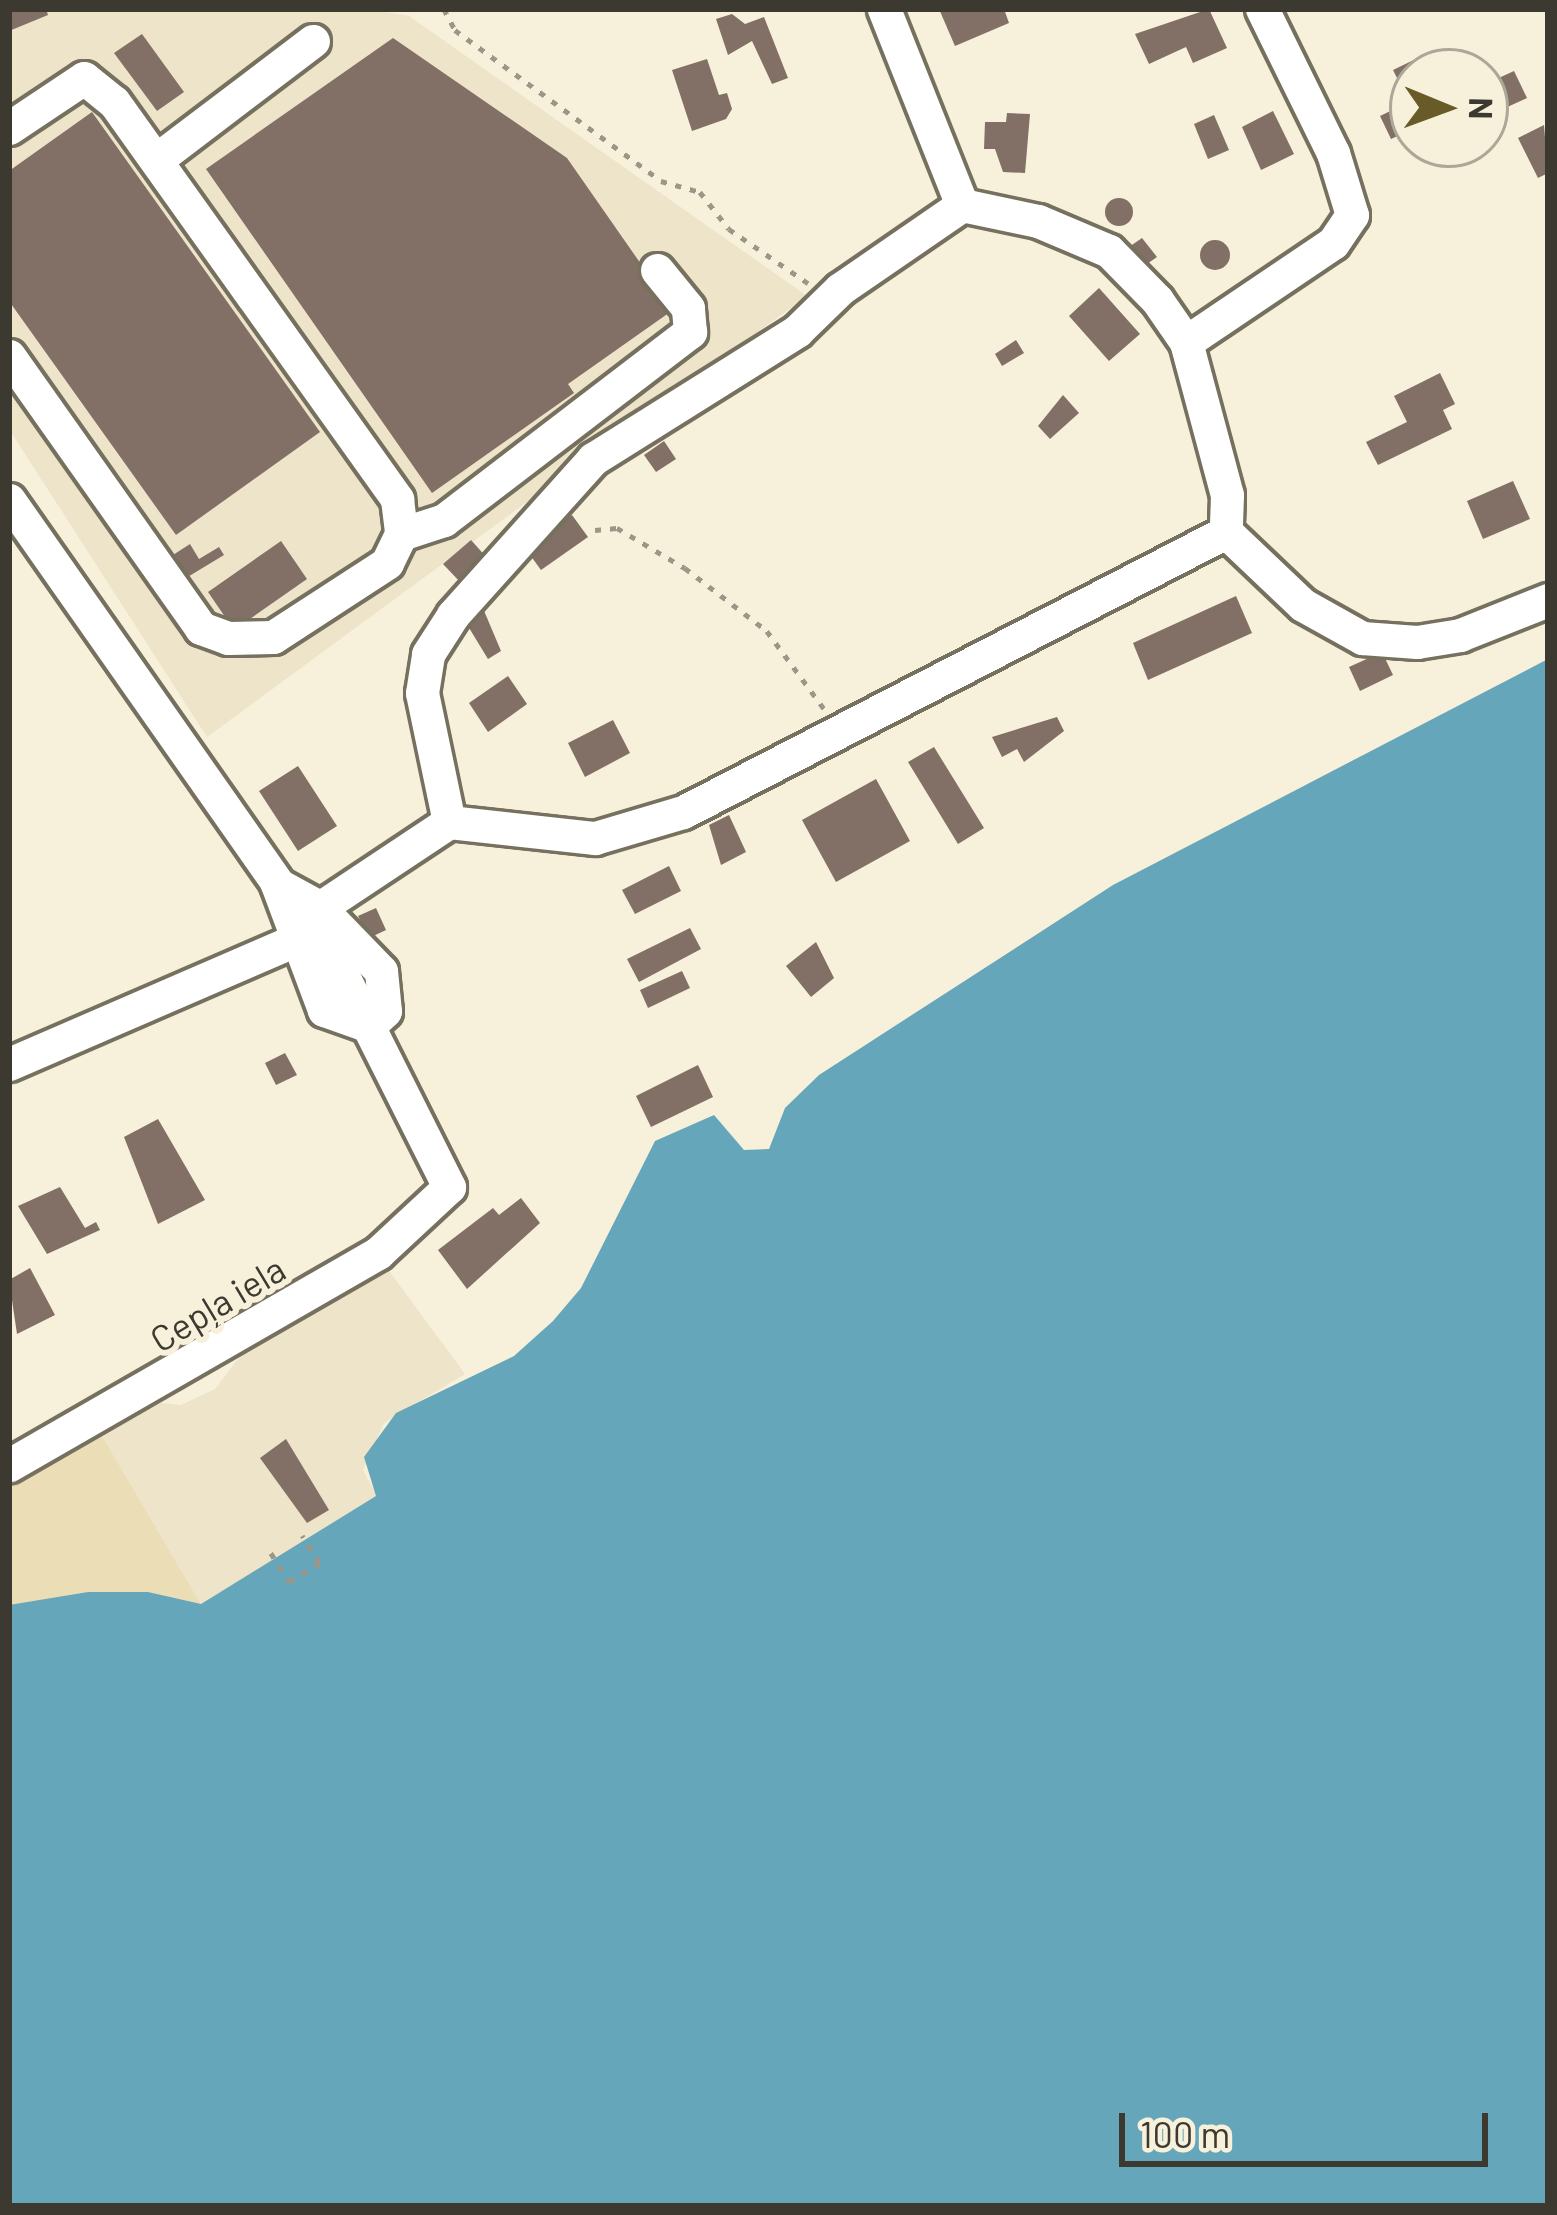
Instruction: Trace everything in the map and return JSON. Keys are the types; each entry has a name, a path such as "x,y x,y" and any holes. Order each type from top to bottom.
{"street":[{"path":"884,9 962,205"},
{"path":"1186,342 1333,242 1352,215 1334,156 1262,9"},
{"path":"156,160 313,41"},
{"path":"9,356 201,628 228,638 273,637 388,563 401,534 397,499 114,102 84,78 13,115"},
{"path":"449,822 422,693 428,654 453,615 593,458 797,331 830,298 962,205 1038,221 1109,250 1186,342 1227,495 1226,532"},
{"path":"401,534 444,520 690,332 688,308 657,269"},
{"path":"9,500 308,925 381,971 385,1011 369,1026 324,1010 308,925"},
{"path":"1226,532 1335,628 1390,641 1460,635 1548,600"},
{"path":"9,1064 308,925 449,822 574,839 643,828 1226,532"},
{"name":"Cepļa iela","path":"9,1465 378,1253 449,1187 369,1026"}],"path":[{"path":"444,9 455,30 661,181 700,191 729,229 830,298"},
{"path":"595,530 617,529 685,568 767,632 812,686 836,731"},
{"path":"272,1553 289,1582 319,1564 302,1536"}],"shaded area":[{"path":"9,9 366,9 409,16 807,296 207,737 9,429"},
{"path":"384,1264 465,1374 384,1423 363,1470 377,1496 201,1604 101,1434 161,1403 181,1405 215,1389 257,1334"},
{"path":"101,1434 201,1604 148,1592 9,1605 9,1482"}],"water":[{"path":"1548,659 1548,2206 9,2206 9,1605 88,1592 148,1592 201,1604 376,1496 364,1457 396,1413 514,1356 553,1321 581,1288 655,1141 714,1115 744,1150 769,1149 785,1108 819,1075 1113,885"}],"building":[{"path":"9,9 46,9 48,15 9,31"},
{"path":"939,9 1004,9 1009,23 955,46"},
{"path":"1209,9 1227,48 1193,63 1186,47 1149,64 1135,34"},
{"path":"732,14 745,24 764,17 788,78 772,84 752,41 728,55 716,19"},
{"path":"142,34 184,92 157,111 114,53"},
{"path":"393,38 567,158 673,310 568,384 574,393 432,493 206,169"},
{"path":"707,59 719,95 727,93 732,109 726,119 692,131 672,70"},
{"path":"1514,71 1527,98 1509,106 1509,73"},
{"path":"1273,111 1294,154 1261,170 1242,127"},
{"path":"92,112 320,432 176,535 9,301 9,171"},
{"path":"1389,112 1389,135 1380,116"},
{"path":"1007,113 1030,114 1025,173 1003,172 995,149 984,149 985,122 1006,122"},
{"path":"1214,115 1229,150 1208,159 1194,124"},
{"path":"1544,125 1548,173 1538,178 1518,138"},
{"path":"1119,198 1129,202 1133,212 1129,222 1119,226 1109,222 1105,212 1109,202"},
{"path":"1142,238 1157,257 1144,266 1129,247"},
{"path":"1215,240 1226,244 1230,255 1226,266 1215,270 1204,266 1200,255 1204,244"},
{"path":"1099,288 1140,334 1109,361 1069,316"},
{"path":"1016,340 1024,353 1002,366 995,354"},
{"path":"1440,373 1455,404 1443,410 1452,429 1378,465 1366,442 1407,422 1394,396"},
{"path":"1063,395 1079,413 1050,439 1038,426"},
{"path":"664,441 676,459 656,472 644,455"},
{"path":"1513,481 1530,519 1483,539 1467,501"},
{"path":"572,515 588,537 541,570 525,548"},
{"path":"471,540 488,559 461,583 443,564"},
{"path":"281,541 307,579 234,630 208,592"},
{"path":"190,544 199,559 219,547 224,555 186,578 173,555"},
{"path":"1236,596 1252,633 1148,680 1133,643"},
{"path":"482,606 501,651 488,659 463,618"},
{"path":"1382,652 1393,675 1360,691 1349,667"},
{"path":"508,676 527,704 488,732 469,703"},
{"path":"1057,717 1064,731 1024,762 1017,749 1002,757 992,737"},
{"path":"613,720 630,753 585,777 568,743"},
{"path":"934,747 984,828 958,844 908,762"},
{"path":"298,766 337,826 298,851 259,791"},
{"path":"876,779 910,841 836,882 802,820"},
{"path":"729,815 746,852 721,865 709,825"},
{"path":"669,866 681,891 635,914 622,890"},
{"path":"376,908 386,930 369,938 358,916"},
{"path":"690,928 701,949 639,982 627,959"},
{"path":"816,942 834,978 811,997 786,966"},
{"path":"682,971 690,988 648,1008 640,990"},
{"path":"285,1053 297,1075 276,1085 265,1063"},
{"path":"698,1065 713,1097 651,1127 636,1096"},
{"path":"158,1119 205,1200 158,1224 124,1137"},
{"path":"60,1187 85,1228 96,1222 100,1230 47,1254 18,1206"},
{"path":"521,1198 540,1223 467,1289 438,1250 493,1208 499,1215"},
{"path":"30,1268 55,1315 17,1334 9,1280"},
{"path":"286,1439 329,1510 307,1523 260,1458"}]}
